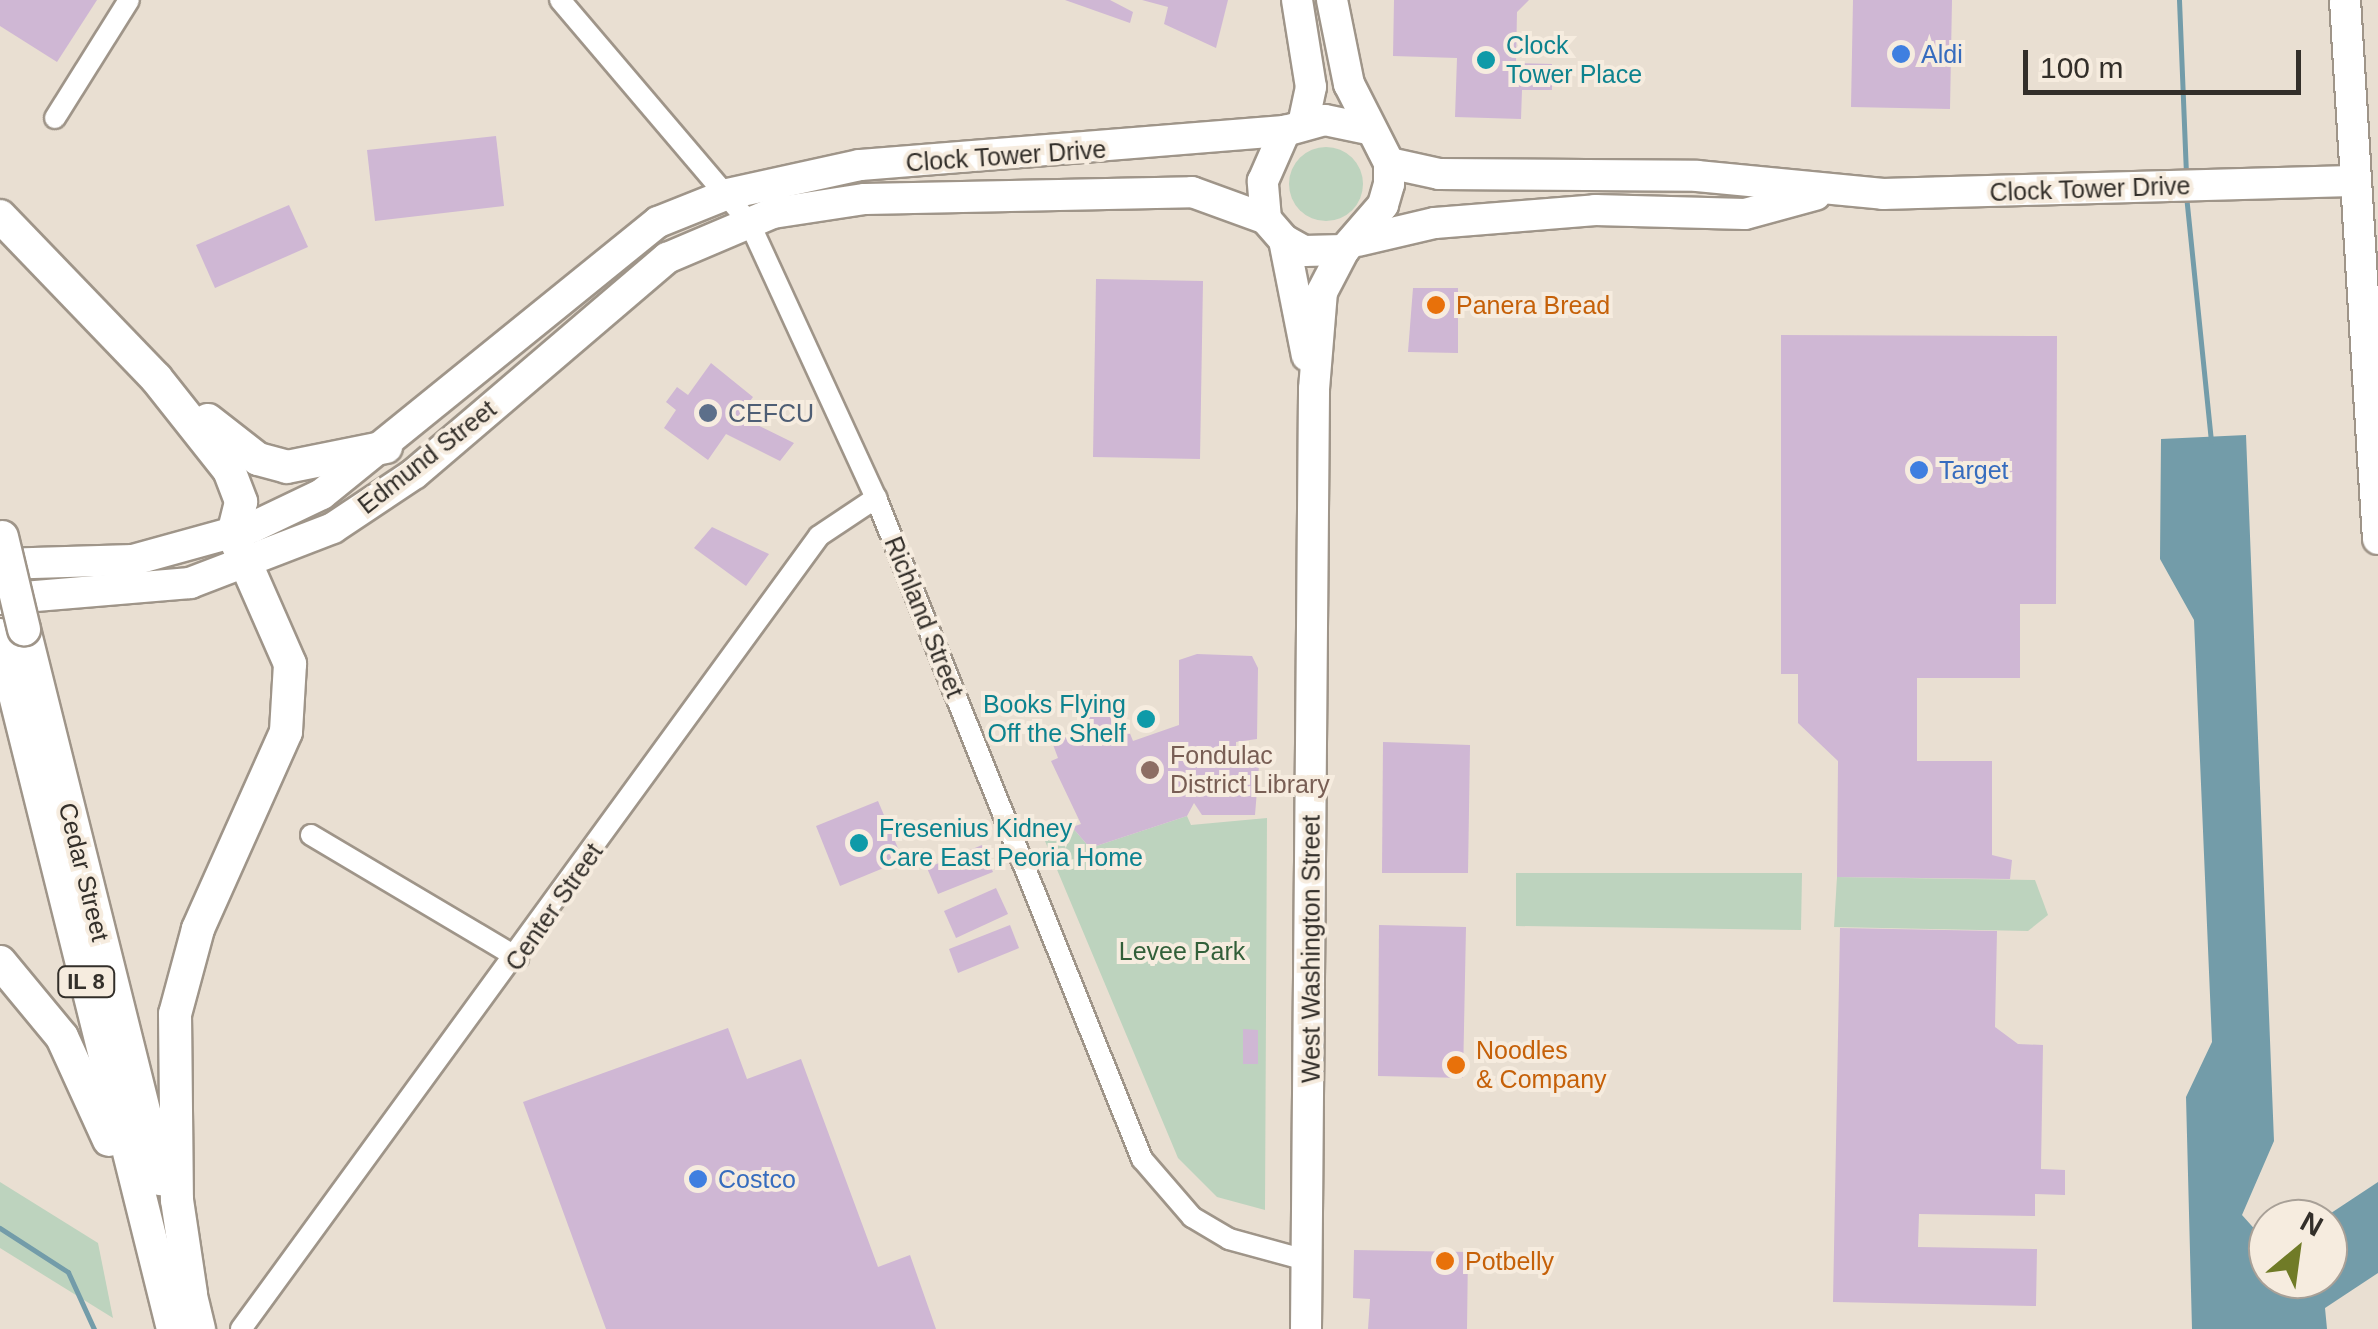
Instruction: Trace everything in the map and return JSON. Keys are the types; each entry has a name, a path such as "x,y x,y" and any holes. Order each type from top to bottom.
{"main road":[{"path":"1297,0 1312,87 1263,181 1275,229 1304,251 1351,245 1383,205 1390,163 1368,129 1332,0"},
{"path":"2346,0 2352,181 2378,539"},
{"name":"Clock Tower Drive","path":"728,194 860,165 1294,127"},
{"path":"1294,127 1368,129"},
{"name":"Clock Tower Drive","path":"1390,163 1439,174 1743,180 1828,192 2352,181"},
{"path":"1440,223 1570,196 1702,194 1743,180"},
{"name":"Clock Tower Drive","path":"749,222 866,199 1192,192 1275,229"},
{"name":"Clock Tower Drive","path":"1351,245 1440,223 1595,210 1745,214 1828,192"},
{"name":"Edmund Street","path":"1,544 104,564 233,534 322,494 386,447 658,222 728,194"},
{"path":"0,216 156,378 237,483 233,534 250,565 290,664 292,703 198,929 175,1014 176,1200 190,1315"},
{"name":"Edmund Street","path":"0,599 154,590 250,565 374,502 667,258 749,222"},
{"name":"West Washington Street","path":"1275,229 1314,389"},
{"name":"West Washington Street","path":"1306,1329 1314,389 1322,292 1351,245"},
{"path":"156,378 270,463 324,466 386,447"},
{"name":"Cedar Street","path":"1,544 12,632 154,1252 190,1315"},
{"name":"Cedar Street","path":"12,632 190,1315"},
{"path":"0,962 62,1037 154,1252"}],"street":[{"path":"55,118 129,0"},
{"name":"Richland Street","path":"560,0 749,222 876,498 1142,1160 1192,1217 1229,1239 1306,1260"},
{"name":"Center Street","path":"242,1329 518,958 819,536 876,498"},
{"path":"311,835 518,958"}],"green space":[{"path":"1326,147 1352,158 1363,184 1352,210 1326,221 1300,210 1289,184 1300,158"},
{"name":"Levee Park","path":"1187,816 1191,825 1267,818 1265,1210 1217,1197 1178,1158 1045,841 1072,827 1090,848"},
{"path":"1516,873 1802,873 1801,930 1516,926"},
{"path":"1837,877 2035,880 2048,915 2028,931 1834,927"},
{"path":"0,1182 98,1243 113,1318 0,1248"}],"water":[{"path":"2246,435 2274,1141 2242,1215 2248,1222 2248,1299 2339,1299 2325,1308 2327,1329 2192,1329 2186,1097 2212,1042 2194,620 2160,559 2161,439"},
{"path":"2378,1182 2378,1273 2348,1293 2348,1202"}],"building":[{"path":"0,0 97,0 57,62 0,26"},
{"path":"1065,0 1110,0 1133,12 1130,23"},
{"path":"1142,0 1228,0 1216,48 1164,24 1168,7"},
{"name":"Clock Tower Place","path":"1394,0 1529,0 1517,12 1516,63 1552,64 1552,90 1522,90 1521,119 1455,117 1457,58 1393,56"},
{"name":"Aldi","path":"1853,0 1952,0 1950,109 1851,107"},
{"path":"496,136 504,206 375,221 367,150"},
{"path":"289,205 308,247 215,288 196,245"},
{"path":"1096,279 1203,281 1200,459 1093,457"},
{"name":"Panera Bread","path":"1413,288 1458,288 1458,353 1408,352"},
{"name":"Target","path":"1781,335 2057,336 2056,604 2020,604 2020,678 1917,678 1917,761 1992,761 1992,855 2012,860 2010,879 1837,877 1838,761 1798,723 1798,674 1781,674"},
{"name":"CEFCU","path":"711,363 753,397 739,416 794,443 780,461 726,434 708,460 664,428 676,410 666,402 677,387 688,395"},
{"path":"712,527 769,554 746,586 694,548"},
{"path":"1197,654 1252,656 1258,668 1257,739 1236,742 1236,761 1259,766 1255,815 1202,815 1194,803 1187,816 1090,848 1072,827 1081,824 1051,761 1058,758 1052,742 1073,734 1069,724 1108,711 1112,721 1123,716 1133,741 1179,725 1179,660"},
{"path":"1383,742 1470,745 1468,873 1382,873"},
{"name":"Fresenius Kidney Care East Peoria Home","path":"878,801 903,860 840,886 816,826"},
{"path":"982,845 993,872 938,894 927,868"},
{"path":"996,888 1008,914 956,938 944,911"},
{"path":"1010,925 1019,948 958,973 949,949"},
{"path":"1379,925 1466,927 1463,1078 1378,1076"},
{"path":"1840,928 1997,931 1995,1027 2018,1044 2043,1045 2041,1169 2065,1170 2065,1195 2035,1194 2035,1216 1919,1214 1918,1247 2037,1249 2036,1306 1833,1302"},
{"name":"Costco","path":"728,1028 747,1079 801,1059 878,1267 910,1255 936,1329 606,1329 523,1102"},
{"path":"1243,1029 1258,1030 1258,1064 1243,1064"},
{"path":"1354,1250 1468,1252 1467,1329 1368,1329 1370,1299 1353,1298"}],"waterway":[{"path":"2179,0 2186,174"},
{"path":"2186,195 2211,442"},
{"path":"0,1228 68,1272 94,1329"}],"place":[{"name":"Aldi","path":"1901,54"},
{"name":"Clock Tower Place","path":"1486,60"},
{"name":"Panera Bread","path":"1436,305"},
{"name":"CEFCU","path":"708,413"},
{"name":"Target","path":"1919,470"},
{"name":"Books Flying Off the Shelf","path":"1146,719"},
{"name":"Fondulac District Library","path":"1150,770"},
{"name":"Fresenius Kidney Care East Peoria Home","path":"859,843"},
{"name":"Noodles & Company","path":"1456,1065"},
{"name":"Costco","path":"698,1179"},
{"name":"Potbelly","path":"1445,1261"}]}
